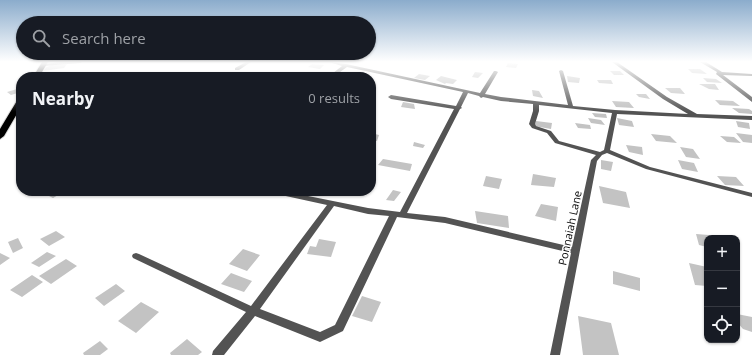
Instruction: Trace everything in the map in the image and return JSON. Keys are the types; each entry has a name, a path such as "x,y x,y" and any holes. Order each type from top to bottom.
{"main road":[{"path":"0,136 16,109"}],"street":[{"path":"406,79 481,96 536,103 615,112 752,118"},
{"path":"481,96 492,79"},
{"path":"563,79 572,107"},
{"path":"637,79 665,98 695,115"},
{"path":"723,79 752,100"},
{"path":"136,256 253,312 320,337 339,328 398,214 459,108 466,92"},
{"path":"391,97 459,108"},
{"path":"536,103 536,110 532,124 534,127 549,132 557,142 603,153 648,168 752,196"},
{"name":"Ponnaiah Lane","path":"555,355 594,160 603,153 615,112"},
{"path":"297,196 398,214 445,220 576,251"},
{"path":"217,355 253,312 333,203"}],"building":[{"path":"438,79 451,79 457,80 453,84 445,84 436,80"},
{"path":"567,79 580,79 579,83 568,82"},
{"path":"704,79 716,79 722,83 707,82"},
{"path":"597,80 611,80 613,84 599,83"},
{"path":"699,84 715,84 719,90 709,89"},
{"path":"665,88 680,88 685,94 671,93"},
{"path":"16,89 16,94 11,95 7,92"},
{"path":"532,90 539,91 543,98 533,96"},
{"path":"636,94 646,94 650,99 639,97"},
{"path":"715,100 733,101 740,106 720,105"},
{"path":"612,101 629,102 634,108 616,107"},
{"path":"403,102 414,104 415,109 401,107"},
{"path":"732,108 749,109 752,111 752,114 739,113"},
{"path":"592,113 606,114 607,118 595,117"},
{"path":"588,118 601,120 605,125 591,123"},
{"path":"617,118 632,121 634,127 619,125"},
{"path":"536,121 552,123 551,129 534,126"},
{"path":"736,121 749,123 750,129 738,127"},
{"path":"575,123 590,125 591,129 578,128"},
{"path":"736,133 752,135 752,143 743,142"},
{"path":"376,134 379,135 376,141"},
{"path":"651,134 670,136 677,143 656,141"},
{"path":"720,136 734,137 741,143 727,142"},
{"path":"414,142 425,145 423,148 413,146"},
{"path":"626,145 642,147 643,155 629,152"},
{"path":"680,147 693,149 700,159 686,157"},
{"path":"383,159 412,164 410,171 378,165"},
{"path":"601,160 613,162 611,171 601,169"},
{"path":"678,160 694,163 698,172 682,169"},
{"path":"533,174 556,178 554,187 531,185"},
{"path":"486,176 502,179 499,189 483,186"},
{"path":"717,176 736,177 744,186 725,185"},
{"path":"599,186 626,192 630,208 603,203"},
{"path":"393,190 401,192 394,201 386,200"},
{"path":"541,204 558,207 556,221 535,216"},
{"path":"475,211 508,216 509,228 477,223"},
{"path":"56,231 65,237 49,246 40,239"},
{"path":"696,234 709,235 704,235 704,246 699,245"},
{"path":"18,238 23,248 13,253 8,242"},
{"path":"319,239 336,242 331,257 307,254 310,246 316,247"},
{"path":"243,249 260,255 247,271 229,264"},
{"path":"47,252 56,256 39,267 31,263"},
{"path":"0,253 10,258 0,265"},
{"path":"66,259 77,266 51,284 39,276"},
{"path":"689,263 704,266 704,286 695,285"},
{"path":"613,271 640,278 640,291 613,284"},
{"path":"231,273 252,281 244,292 221,284"},
{"path":"32,275 43,282 22,297 10,290"},
{"path":"116,284 125,291 104,306 95,298"},
{"path":"362,296 381,302 372,322 352,316"},
{"path":"141,302 159,312 136,333 118,321"},
{"path":"740,315 752,317 752,332 743,329 740,326"},
{"path":"578,316 611,323 619,355 583,355"},
{"path":"187,339 202,352 198,355 171,355 170,353"},
{"path":"100,341 108,349 100,355 84,355 83,353"}]}
